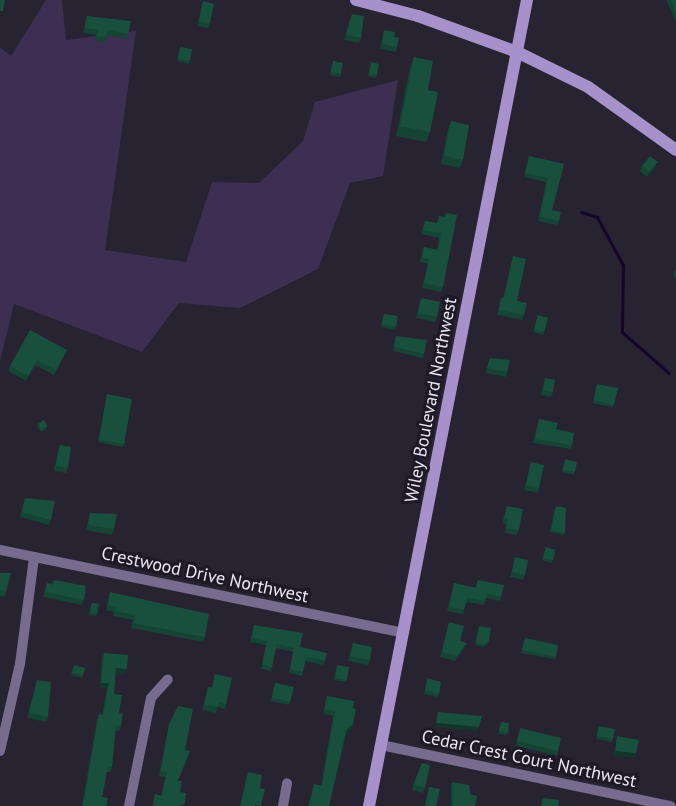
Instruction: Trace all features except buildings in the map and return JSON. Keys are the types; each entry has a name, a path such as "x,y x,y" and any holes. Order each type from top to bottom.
{"street":[{"path":"356,0 418,16 517,52 588,87 676,150"},
{"name":"Wiley Boulevard Northwest","path":"369,806 527,0"},
{"name":"Crestwood Drive Northwest","path":"0,550 403,633"},
{"path":"0,751 20,664 34,557"},
{"path":"129,806 151,698 168,679"},
{"name":"Cedar Crest Court Northwest","path":"381,745 671,806"},
{"path":"283,806 287,783"}],"shaded area":[{"path":"46,0 62,0 66,40 136,31 105,250 186,262 212,182 259,183 303,141 315,102 398,80 383,176 350,183 318,269 240,308 179,303 142,352 14,304 0,362 0,47 11,56"}],"waterway":[{"path":"581,212 597,217 623,265 622,332 669,373"}]}
